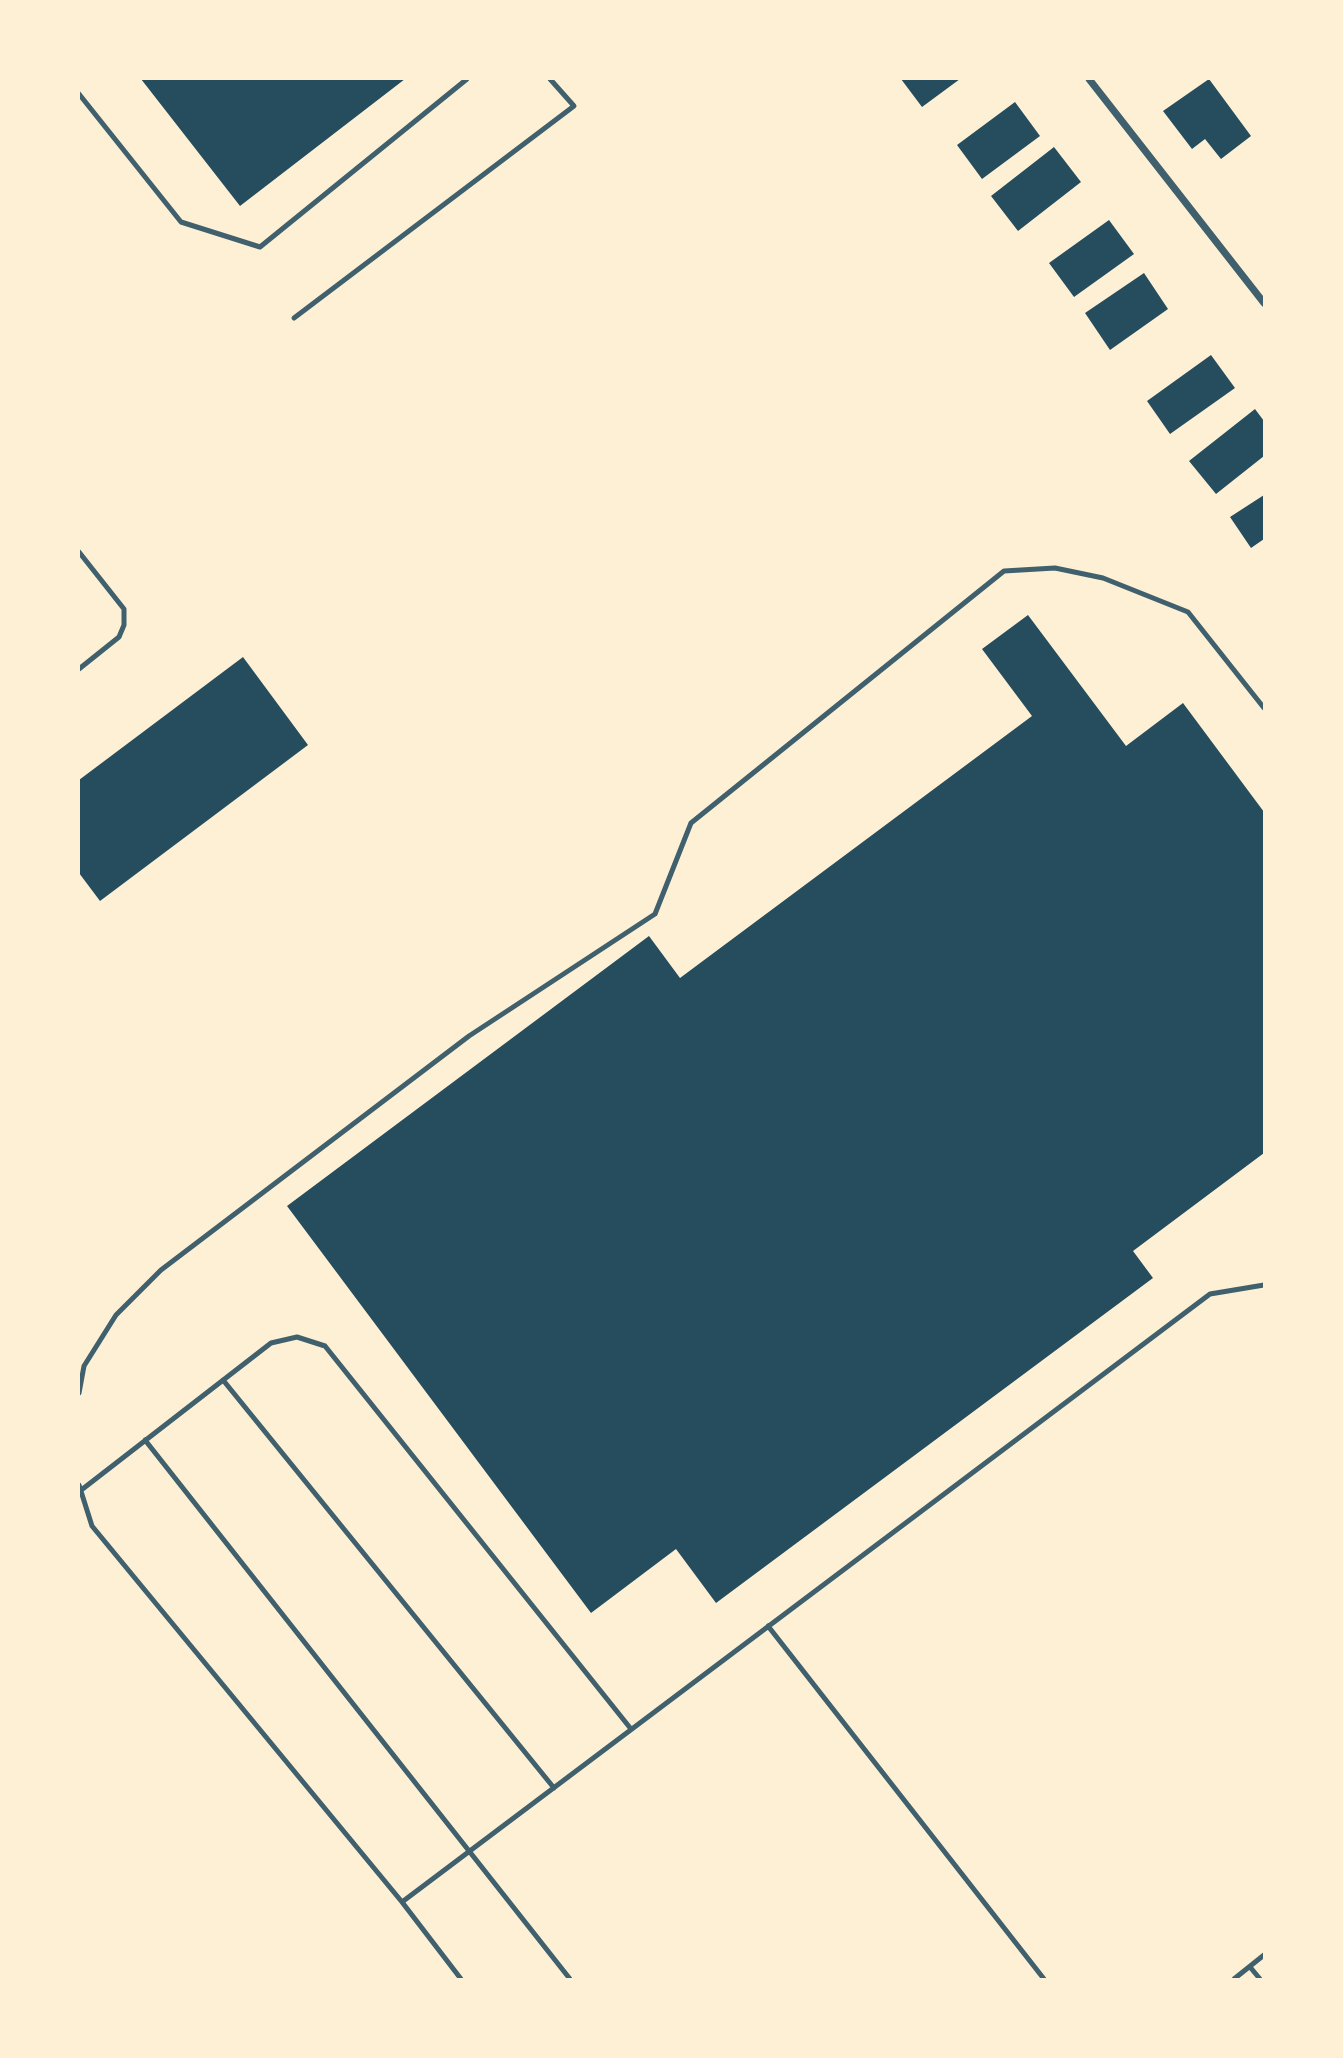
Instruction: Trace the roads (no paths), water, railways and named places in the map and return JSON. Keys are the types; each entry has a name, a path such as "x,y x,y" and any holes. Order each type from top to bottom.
{"street":[{"path":"1089,79 1264,303"}],"lane":[{"path":"79,94 181,222 260,247 467,79"},
{"path":"294,318 574,106 550,79"},
{"path":"79,552 124,609 124,625 119,637 79,669"},
{"path":"79,1393 85,1366 116,1315 161,1270 469,1036 655,914 691,822 1004,571 1055,568 1103,578 1188,612 1264,708"},
{"path":"402,1902 1210,1294 1264,1284"},
{"path":"461,1979 402,1902 92,1526 80,1488 271,1343 297,1337 325,1346 631,1729"},
{"path":"223,1380 554,1788"},
{"path":"145,1440 570,1979"},
{"path":"768,1626 1044,1979"},
{"path":"1234,1979 1264,1955"},
{"path":"1250,1966 1260,1979"}]}
